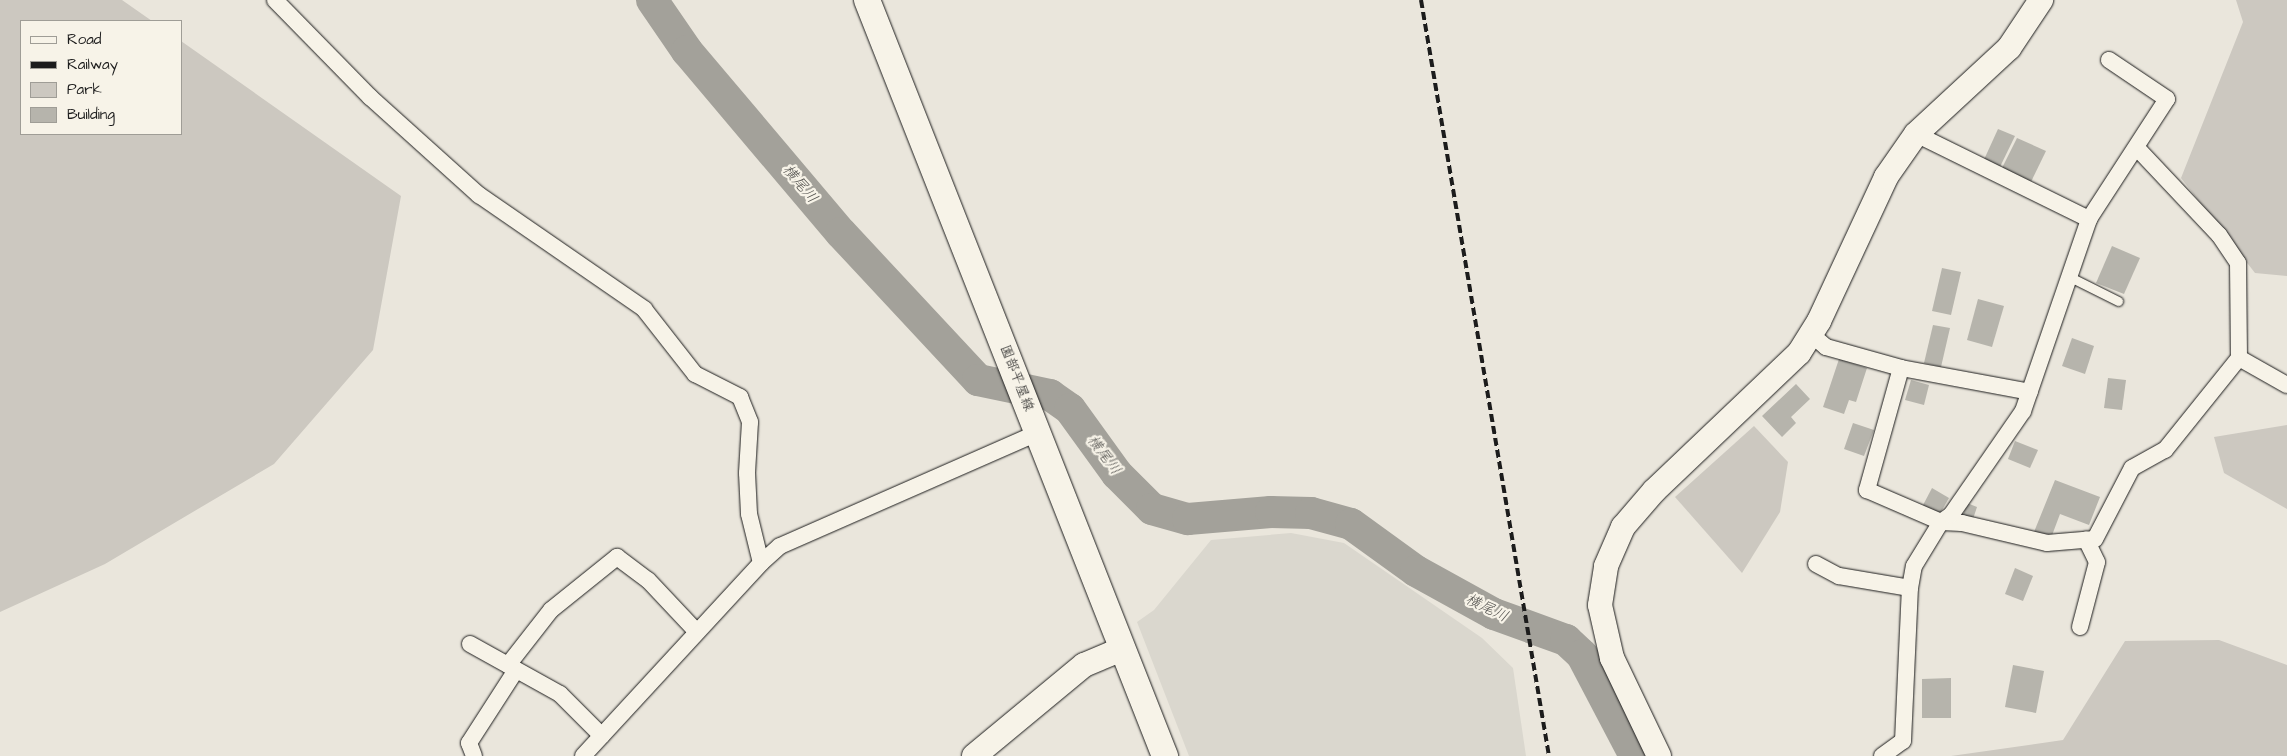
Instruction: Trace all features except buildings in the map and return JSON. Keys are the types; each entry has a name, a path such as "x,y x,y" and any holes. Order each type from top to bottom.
{"main road":[{"name":"園部平屋線","path":"867,0 1165,756"}],"street":[{"path":"275,0 370,98 479,195 644,309 696,374 740,397 750,422 748,497 761,563"},
{"path":"1660,756 1612,658 1600,605 1606,566 1622,527 1654,491 1799,353 1811,334 1886,178 1916,134 2009,48 2041,0"},
{"path":"1882,756 1903,741 1910,588 1914,566 1941,522 1951,515 2023,411 2089,219 2137,148 2167,98 2108,60"},
{"path":"1916,134 2089,219"},
{"path":"1901,368 1867,490 1941,522 1962,523 2047,543 2095,538 2132,468 2165,450 2239,358 2238,263 2219,235 2137,148"},
{"path":"1811,334 1826,347 1901,368 2030,392"},
{"path":"2239,358 2287,385"},
{"path":"583,756 761,563 780,546 1038,433"},
{"path":"2080,627 2097,562 2086,539"},
{"path":"474,756 469,743 512,668 552,610 617,557 648,580 697,632"},
{"path":"1816,564 1839,576 1910,588"},
{"path":"470,644 560,694 602,736"},
{"path":"974,756 1084,665 1122,648"}],"lane":[{"path":"2068,276 2118,301"}],"shaded area":[{"path":"1291,533 1344,543 1482,638 1513,668 1526,756 1189,756 1137,622 1154,610 1211,540"}],"green space":[{"path":"0,0 122,0 151,20 20,20 20,135 182,135 182,42 401,196 373,350 274,464 105,564 0,612"},
{"path":"2236,0 2287,0 2287,276 2255,273 2181,178 2243,22"},
{"path":"2287,425 2287,509 2224,473 2214,437"},
{"path":"1754,426 1788,462 1780,512 1742,573 1675,497"},
{"path":"2219,640 2287,665 2287,756 1951,756 2063,740 2125,641"}],"waterway":[{"name":"横尾川","path":"652,0 687,51 841,233 978,380 1050,395 1070,409 1117,474 1152,509 1188,519 1271,512 1311,513 1351,524 1416,571 1494,614 1566,640 1582,655 1635,756"}],"railway":[{"path":"1421,0 1549,756"}]}
